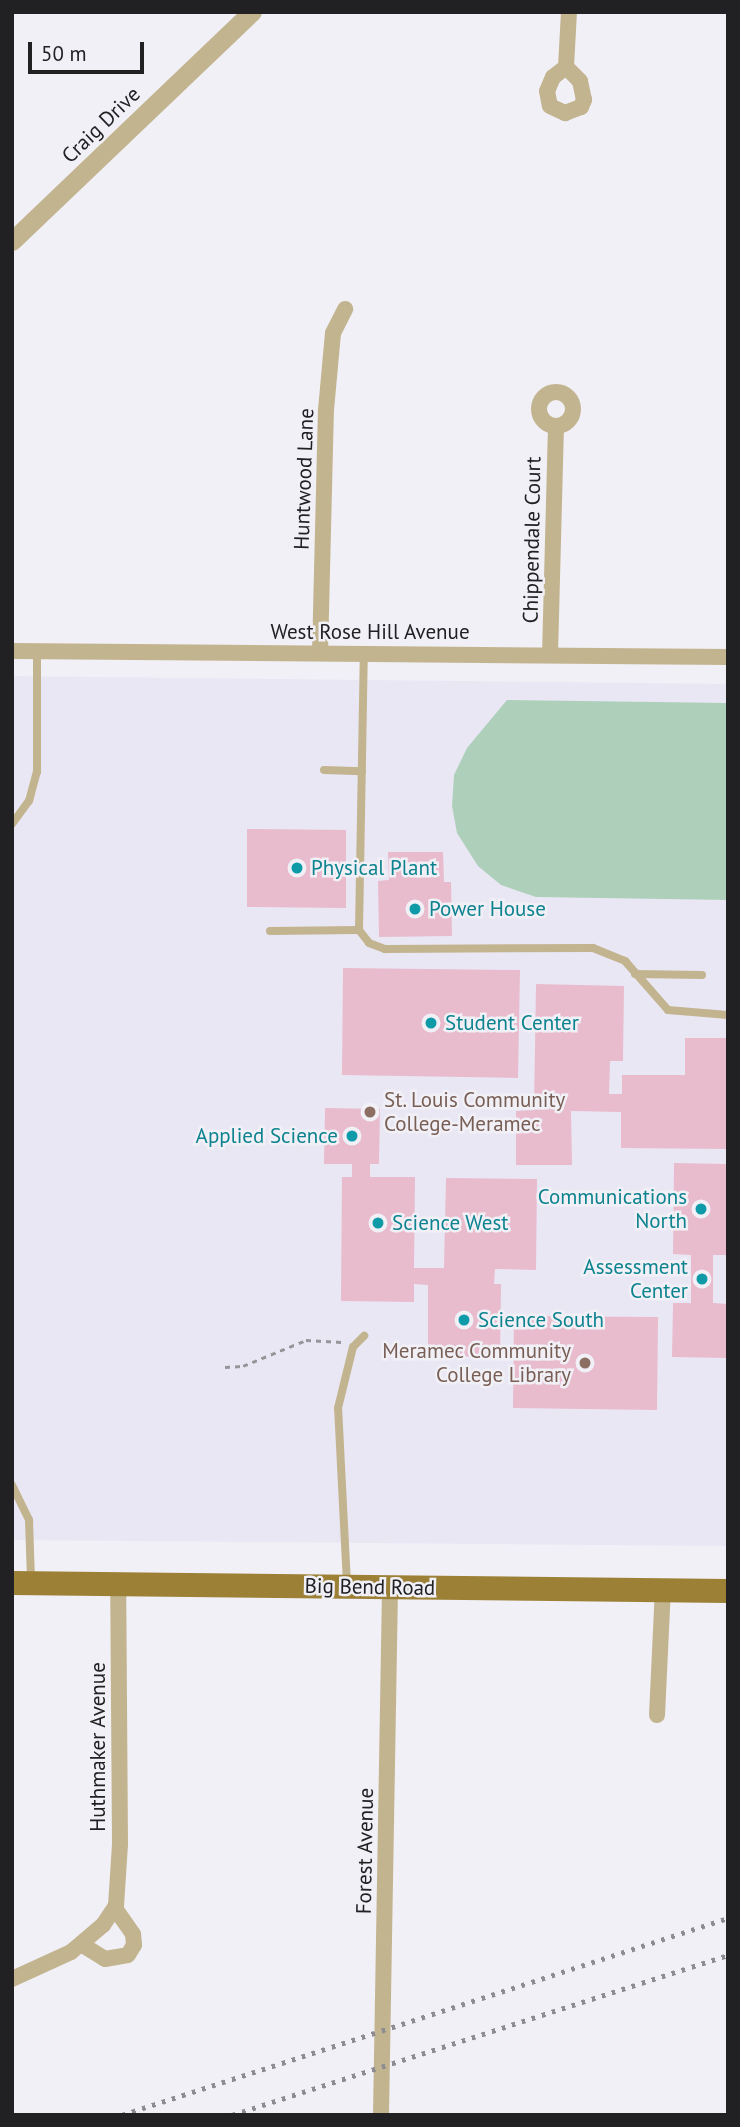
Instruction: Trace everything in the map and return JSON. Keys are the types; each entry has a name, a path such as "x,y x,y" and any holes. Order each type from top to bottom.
{"main road":[{"name":"Big Bend Road","path":"22,1583 728,1591"}],"street":[{"name":"Craig Drive","path":"12,241 252,12"},
{"path":"566,67 569,12"},
{"name":"Huntwood Lane","path":"320,653 326,410 333,333 345,309"},
{"name":"Chippendale Court","path":"550,655 556,426"},
{"name":"West Rose Hill Avenue","path":"12,651 728,657"},
{"name":"Huthmaker Avenue","path":"115,1908 120,1844 118,1584"},
{"name":"Forest Avenue","path":"381,2115 390,1587"},
{"path":"657,1715 663,1590"},
{"path":"12,1979 80,1944 115,1908 133,1934 134,1945 128,1955 104,1959 80,1944"}],"lane":[{"path":"12,824 29,801 37,772 37,651"},
{"path":"364,653 359,930 369,943 384,949 593,948 610,951 667,1010 728,1015"},
{"path":"324,770 362,772"},
{"path":"270,931 359,930"},
{"path":"635,974 702,975"},
{"path":"347,1587 338,1408 354,1347 365,1336"},
{"path":"12,1485 29,1520 22,1583"}],"path":[{"path":"225,1367 243,1366 306,1340 331,1340 354,1347"}],"shaded area":[{"name":"St. Louis Community College-Meramec","path":"12,676 728,684 728,1546 12,1540"}],"green space":[{"path":"507,700 728,703 728,900 536,897 501,885 478,866 457,833 452,806 454,775 467,748"}],"building":[{"name":"Physical Plant","path":"247,829 346,830 346,908 247,907"},
{"name":"Power House","path":"388,852 443,852 444,882 451,882 452,936 379,937 378,881 389,880"},
{"name":"Student Center","path":"343,968 520,970 518,1078 342,1075"},
{"path":"536,984 624,986 623,1061 610,1061 609,1094 622,1094 622,1075 685,1075 685,1038 728,1038 728,1149 621,1148 621,1112 571,1111 572,1165 516,1165 516,1111 534,1110"},
{"path":"325,1108 380,1109 379,1164 370,1164 370,1177 415,1177 414,1268 444,1268 446,1178 537,1179 536,1270 495,1269 494,1284 501,1284 500,1357 428,1356 428,1285 414,1284 414,1302 341,1301 342,1177 352,1177 352,1164 324,1164"},
{"path":"674,1163 728,1164 728,1255 713,1255 713,1303 728,1304 727,1358 672,1357 673,1303 691,1303 691,1255 673,1254"},
{"name":"Meramec Community College Library","path":"514,1316 658,1317 657,1410 513,1408"}],"railway":[{"path":"122,2115 728,1918"},
{"path":"232,2115 728,1955"}],"place":[{"name":"Physical Plant","path":"297,868"},
{"name":"Power House","path":"415,909"},
{"name":"Student Center","path":"431,1023"},
{"name":"St. Louis Community College-Meramec","path":"370,1112"},
{"name":"Applied Science","path":"352,1136"},
{"name":"Communications North","path":"701,1209"},
{"name":"Science West","path":"378,1223"},
{"name":"Assessment Center","path":"702,1279"},
{"name":"Science South","path":"464,1320"},
{"name":"Meramec Community College Library","path":"585,1363"}]}
